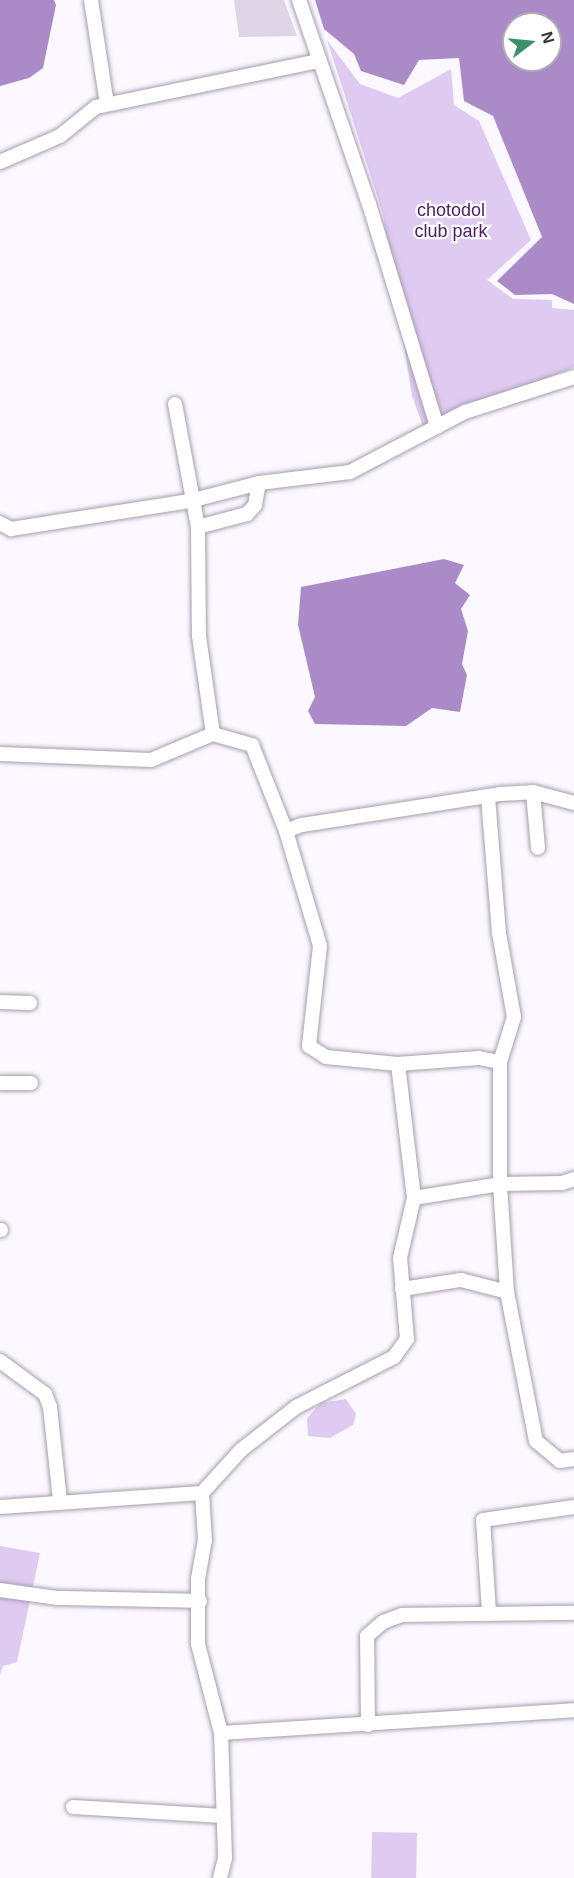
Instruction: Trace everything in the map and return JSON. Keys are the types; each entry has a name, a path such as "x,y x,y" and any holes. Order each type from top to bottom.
{"street":[{"path":"91,0 107,104"},
{"path":"299,0 369,204 437,427"},
{"path":"0,162 60,136 96,107 319,61"},
{"path":"0,523 11,530 190,501 259,483 350,472 465,412 574,377"},
{"path":"175,404 190,501 198,527 199,636 213,734"},
{"path":"198,527 247,514 255,505 259,483"},
{"path":"0,754 151,760 213,734 252,745 286,831 320,946 309,1046 326,1056 398,1064 479,1058 500,1062"},
{"path":"286,831 302,825 533,792 574,803"},
{"path":"533,792 538,848"},
{"path":"488,797 499,933 514,1017 500,1062 500,1185 507,1292 536,1441 560,1461 574,1460"},
{"path":"0,1002 30,1003"},
{"path":"0,1507 60,1501 202,1493 241,1450 297,1407 394,1357 407,1339 400,1258 414,1198 398,1064"},
{"path":"0,1083 32,1083"},
{"path":"414,1198 500,1185 562,1183 574,1179"},
{"path":"402,1289 461,1280 507,1292"},
{"path":"0,1360 45,1394 50,1407 60,1501"},
{"path":"202,1493 205,1541 198,1579 200,1601 198,1644 221,1733 225,1858 219,1878"},
{"path":"489,1612 483,1520 574,1507"},
{"path":"0,1590 58,1598 200,1601"},
{"path":"368,1725 367,1636 383,1622 402,1615 489,1612 574,1613"},
{"path":"221,1733 574,1710"},
{"path":"73,1807 223,1816"}],"green space":[{"name":"chotodol club park","path":"327,40 360,84 398,98 451,69 454,105 479,121 531,240 487,280 513,299 552,300 552,308 574,310 574,367 465,410 426,434 412,396 383,214"},
{"path":"346,1399 356,1414 353,1425 330,1438 308,1436 307,1418 321,1403"},
{"path":"0,1546 40,1553 17,1662 3,1666 0,1674"},
{"path":"372,1832 417,1833 416,1878 371,1878"}],"shaded area":[{"path":"0,0 54,0 56,5 43,68 29,78 0,86"},
{"path":"315,0 574,0 574,304 552,294 515,295 497,281 542,237 493,116 464,101 459,58 419,60 404,85 361,71 354,54 324,29"},
{"path":"444,559 464,565 455,583 470,595 461,609 468,631 462,664 467,675 460,712 432,708 406,726 315,724 308,711 315,697 298,625 301,587"}],"building":[{"path":"234,0 284,0 297,36 239,37"}]}
